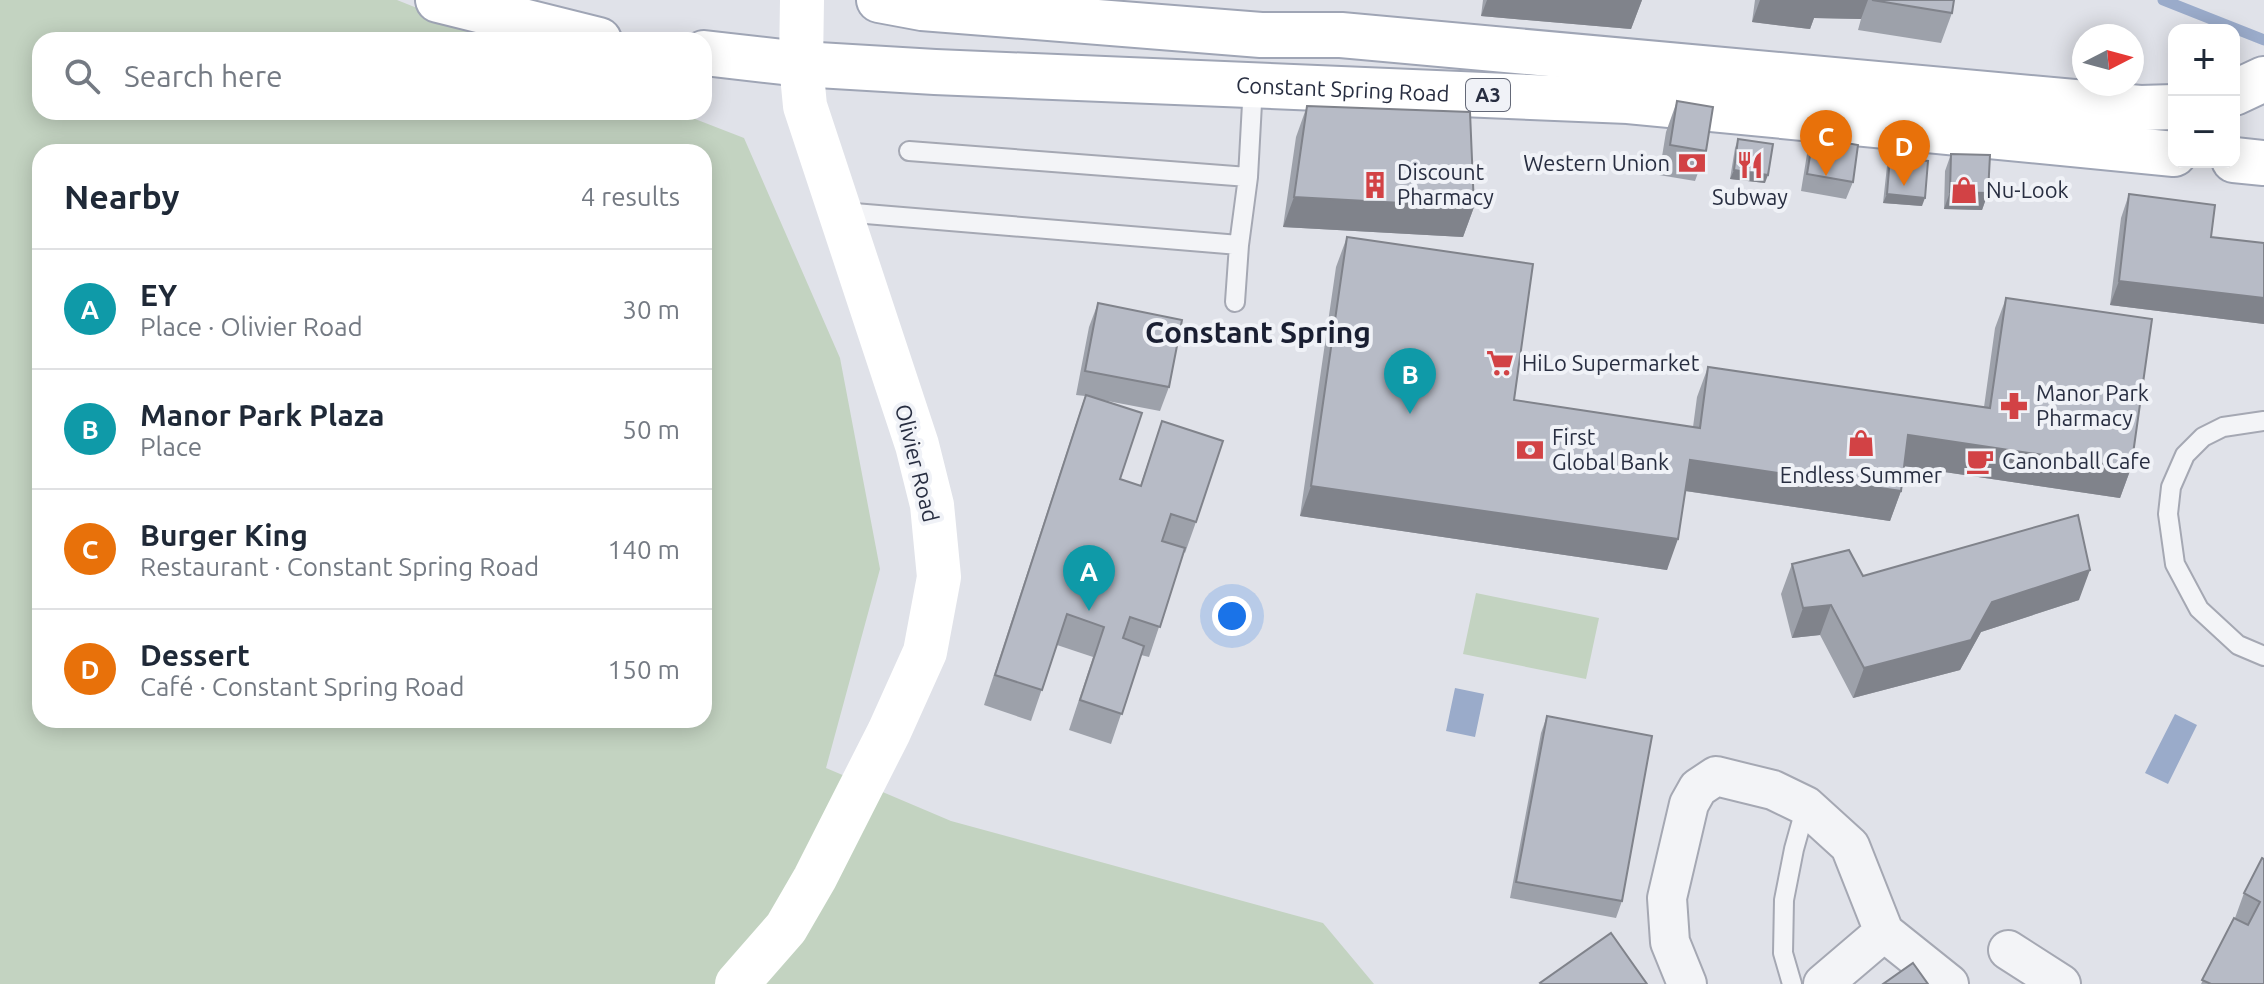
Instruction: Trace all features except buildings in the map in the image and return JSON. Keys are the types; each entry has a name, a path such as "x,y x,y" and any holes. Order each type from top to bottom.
{"main road":[{"path":"438,0 567,32"},
{"name":"Olivier Road","path":"737,984 786,928 815,878 889,732 925,652 939,577 932,505 917,445 805,106 801,64 802,0"},
{"name":"A3","path":"879,0 922,8 1261,35 1341,35 2140,108 2168,107"},
{"name":"Constant Spring Road","path":"712,54 801,64 935,72 1628,101 2168,153"},
{"path":"2240,90 2264,79"},
{"path":"2240,161 2264,163"}],"street":[{"path":"1687,984 1670,942 1667,898 1689,804 1698,788 1716,776 1773,790 1806,806 1850,846 1884,932 1949,984"},
{"path":"1823,984 1884,932"},
{"path":"2008,950 2061,984"}],"lane":[{"path":"1235,302 1248,177 1253,85"},
{"path":"909,151 1248,177"},
{"path":"842,212 1239,245"},
{"path":"2264,421 2223,427 2203,437 2185,455 2171,487 2168,514 2175,564 2199,609 2238,645 2264,656"},
{"path":"1792,984 1783,953 1784,900 1806,806"}],"green space":[{"path":"0,0 397,0 477,32 32,32 32,120 698,120 744,138 840,358 880,569 826,768 951,821 1323,923 1374,984 0,984"},
{"path":"1476,593 1599,618 1586,679 1463,654"}],"water":[{"path":"1455,688 1484,694 1475,737 1446,731"},
{"path":"2175,714 2197,725 2168,784 2145,773"}],"waterway":[{"path":"2163,0 2264,40"}],"place":[{"name":"Western Union","path":"1692,163"},
{"name":"Subway","path":"1750,165"},
{"name":"Burger King","path":"1826,176"},
{"name":"Discount Pharmacy","path":"1375,185"},
{"name":"Dessert","path":"1904,186"},
{"name":"Nu-Look","path":"1964,190"},
{"name":"HiLo Supermarket","path":"1500,363"},
{"name":"Manor Park Pharmacy","path":"2014,406"},
{"name":"Manor Park Plaza","path":"1410,414"},
{"name":"Endless Summer","path":"1861,443"},
{"name":"First Global Bank","path":"1530,450"},
{"name":"Canonball Cafe","path":"1980,461"},
{"name":"EY","path":"1089,611"}],"district":[{"name":"Constant Spring","path":"1258,333"}]}
